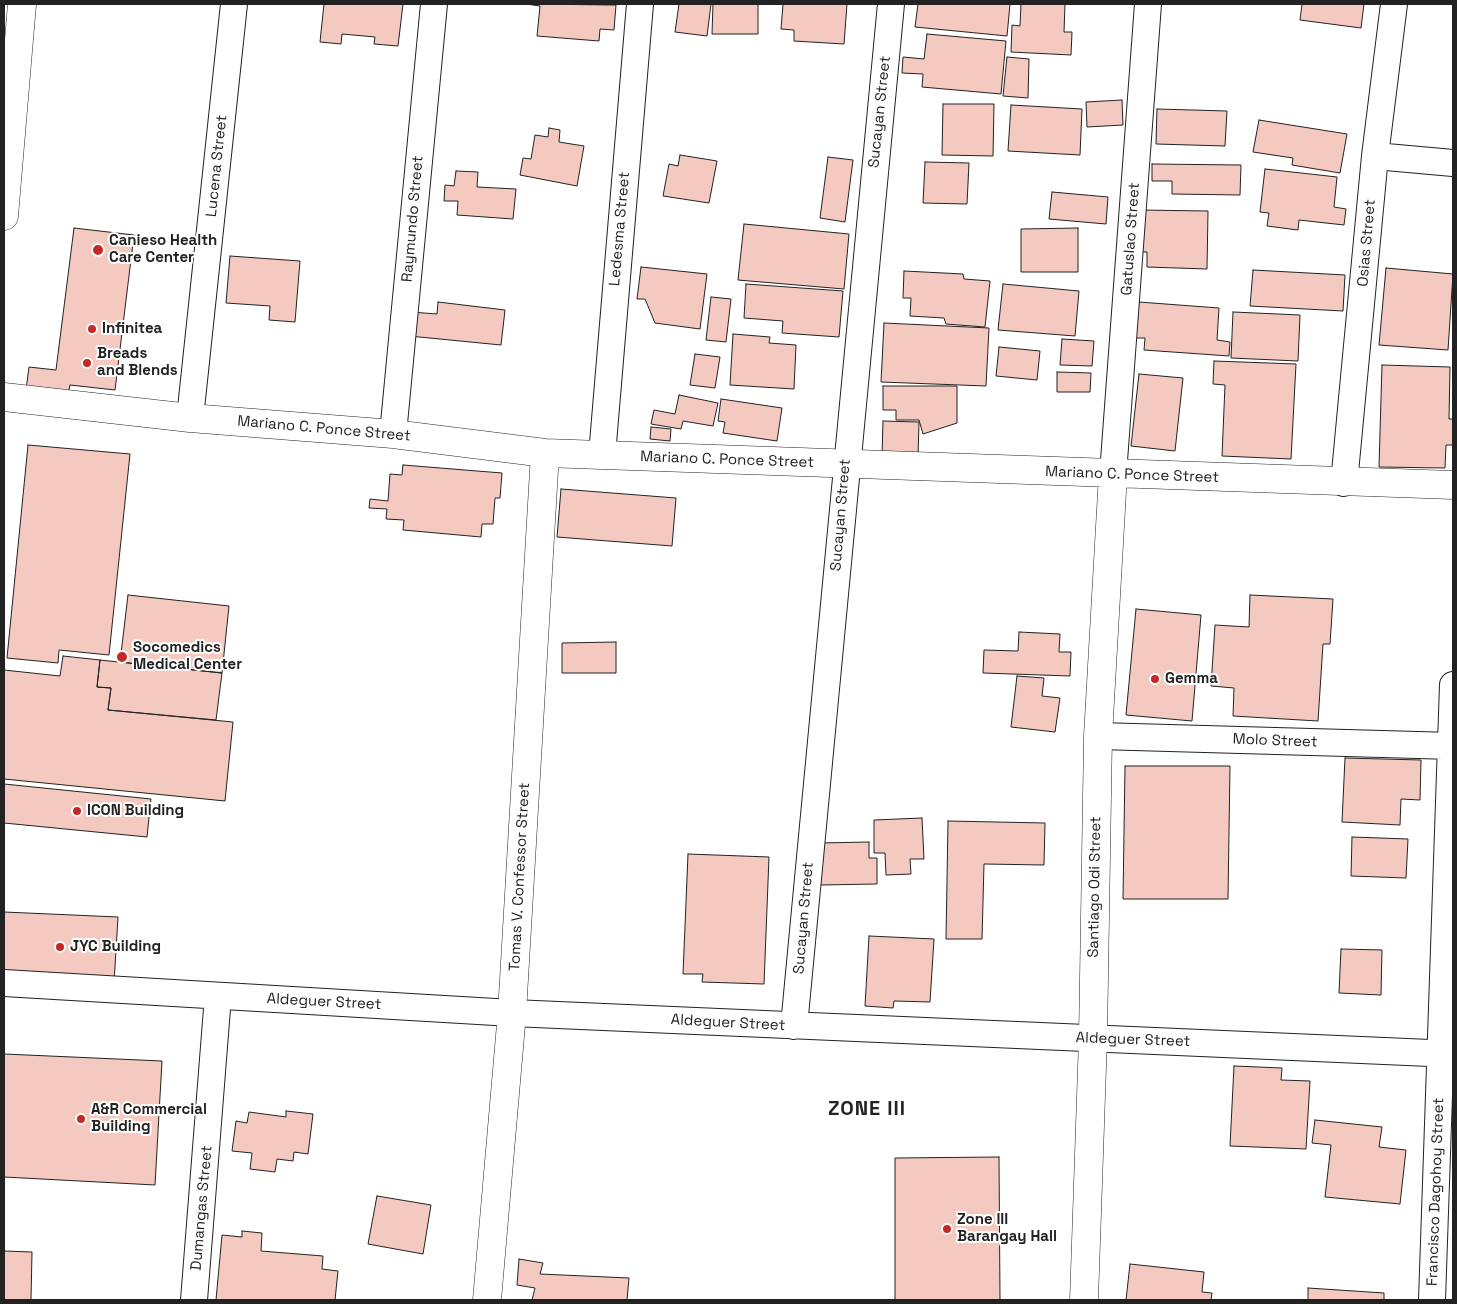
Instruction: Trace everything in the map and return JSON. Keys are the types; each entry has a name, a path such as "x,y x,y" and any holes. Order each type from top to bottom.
{"street":[{"path":"4,216 22,4"},
{"name":"Lucena Street","path":"190,418 234,4"},
{"name":"Raymundo Street","path":"393,434 434,4"},
{"name":"Ledesma Street","path":"602,455 640,4"},
{"name":"Sucayan Street","path":"794,1026 891,4"},
{"name":"Gatuslao Street","path":"1113,474 1148,4"},
{"name":"Osias Street","path":"1344,483 1375,156 1394,4"},
{"path":"1375,156 1453,163"},
{"name":"Mariano C. Ponce Street","path":"4,397 190,418 393,434 545,453 1344,483 1453,485"},
{"name":"Tomas V. Confessor Street","path":"487,1300 512,1012 545,453"},
{"name":"Santiago Odi Street","path":"1084,1300 1093,1038 1098,736 1113,474"},
{"name":"Francisco Dagohoy Street","path":"1432,1300 1447,1054 1453,685"},
{"name":"Molo Street","path":"1098,736 1452,746"},
{"name":"Aldeguer Street","path":"4,983 794,1026 1447,1054"},
{"name":"Dumangas Street","path":"194,1300 218,996"}],"building":[{"path":"324,4 403,4 398,46 374,44 375,37 342,34 341,44 320,42"},
{"path":"526,4 616,5 614,30 600,29 599,41 537,36 540,6"},
{"path":"679,4 711,4 707,36 675,32"},
{"path":"713,4 758,4 758,34 712,34"},
{"path":"783,4 847,4 844,44 794,41 794,30 781,29"},
{"path":"918,4 1010,4 1007,36 915,27"},
{"path":"1021,4 1065,4 1064,32 1072,32 1071,55 1011,52 1012,25 1020,26"},
{"path":"1302,4 1364,4 1361,28 1300,20"},
{"path":"927,34 1006,41 1001,94 922,87 923,74 902,73 903,57 924,59"},
{"path":"1007,57 1029,59 1028,98 1003,96"},
{"path":"1122,100 1123,125 1087,127 1086,102"},
{"path":"943,104 994,104 993,156 942,155"},
{"path":"1011,105 1082,109 1080,155 1008,151"},
{"path":"1157,109 1227,111 1225,146 1156,144"},
{"path":"1259,120 1347,134 1340,173 1292,165 1293,158 1253,152"},
{"path":"549,128 560,130 559,142 584,146 577,186 520,175 523,158 531,159 535,135 548,137"},
{"path":"680,155 717,161 709,203 663,196 669,164 678,166"},
{"path":"828,157 853,160 845,222 820,218"},
{"path":"925,162 969,163 967,204 923,203"},
{"path":"1152,164 1241,165 1240,195 1172,194 1172,181 1152,181"},
{"path":"1265,169 1337,177 1334,207 1346,209 1344,225 1299,220 1298,230 1267,226 1269,213 1260,212"},
{"path":"456,171 478,172 477,187 516,189 513,219 457,215 458,201 444,201 445,185 454,186"},
{"path":"1052,192 1108,197 1106,224 1049,219"},
{"path":"1139,210 1208,211 1207,269 1147,267 1147,252 1138,252"},
{"path":"744,224 849,234 844,289 738,280"},
{"path":"74,228 134,235 115,390 70,385 68,395 26,390 29,367 56,370"},
{"path":"1078,228 1078,272 1021,272 1021,229"},
{"path":"230,256 300,261 295,322 269,320 270,306 226,303"},
{"path":"641,267 707,274 700,329 655,323 645,299 637,299"},
{"path":"1386,268 1453,274 1448,350 1379,345"},
{"path":"1253,270 1345,275 1343,311 1250,306"},
{"path":"904,271 963,274 964,279 990,281 985,327 946,324 944,318 910,316 911,298 903,298"},
{"path":"746,284 843,291 839,337 782,333 783,321 744,318"},
{"path":"1003,284 1079,291 1075,336 998,330"},
{"path":"711,297 731,299 726,342 706,340"},
{"path":"438,302 505,310 501,345 409,336 411,312 437,314"},
{"path":"1139,302 1219,308 1217,340 1230,342 1229,356 1144,350 1145,338 1136,338"},
{"path":"1233,312 1300,315 1298,361 1231,358"},
{"path":"884,323 989,328 986,386 881,382"},
{"path":"733,334 770,337 769,343 796,345 794,389 730,385"},
{"path":"1062,339 1094,341 1092,366 1060,365"},
{"path":"999,347 1040,351 1037,380 996,376"},
{"path":"695,354 720,357 715,388 690,385"},
{"path":"1214,361 1296,364 1291,459 1222,456 1225,385 1213,384"},
{"path":"1382,365 1450,367 1449,419 1453,419 1453,445 1446,445 1445,468 1379,467"},
{"path":"1057,372 1091,373 1090,392 1057,392"},
{"path":"1139,374 1183,378 1175,451 1131,446"},
{"path":"883,386 957,386 957,423 923,434 919,420 896,420 896,410 883,410"},
{"path":"679,395 718,403 713,426 683,421 681,429 651,424 654,410 675,414"},
{"path":"721,399 782,408 777,441 723,433 725,422 718,421"},
{"path":"883,421 919,422 918,457 882,455"},
{"path":"651,427 671,429 670,441 650,439"},
{"path":"28,445 130,454 109,655 59,650 58,663 7,658"},
{"path":"403,465 502,473 500,498 495,498 493,524 482,524 481,537 403,530 404,520 386,519 387,509 369,508 370,499 388,501 390,474 402,475"},
{"path":"561,489 676,498 672,546 557,537"},
{"path":"128,595 229,606 222,673 120,662"},
{"path":"1250,595 1333,599 1330,644 1323,644 1318,721 1233,716 1234,688 1211,686 1215,625 1249,627"},
{"path":"1136,609 1201,615 1192,721 1126,715"},
{"path":"1019,632 1060,634 1059,652 1071,652 1070,676 983,673 984,650 1018,651"},
{"path":"616,642 616,673 562,673 562,643"},
{"path":"63,656 100,660 97,687 111,688 108,710 233,722 225,801 4,779 4,670 60,676"},
{"path":"100,660 222,673 216,720 108,710 111,688 97,687"},
{"path":"1017,676 1044,678 1042,696 1060,698 1055,732 1011,727"},
{"path":"1345,758 1421,760 1420,800 1401,799 1400,825 1342,822"},
{"path":"1125,766 1230,766 1228,899 1123,899"},
{"name":"ICON Building","path":"4,784 151,799 147,837 4,823"},
{"path":"922,818 924,859 910,859 911,874 886,875 885,853 874,853 874,820"},
{"path":"948,821 1045,823 1044,865 984,864 982,939 946,939"},
{"path":"1352,837 1408,839 1406,878 1351,876"},
{"path":"869,842 869,858 877,858 877,884 820,885 819,843"},
{"path":"688,854 769,857 764,984 702,982 703,974 683,974"},
{"name":"JYC Building","path":"4,912 118,917 114,983 4,978"},
{"path":"869,936 934,939 930,1002 894,1001 893,1008 865,1006"},
{"path":"1341,949 1382,950 1381,995 1339,993"},
{"name":"A&R Commercial Building","path":"4,1054 162,1061 155,1185 4,1177"},
{"path":"1234,1066 1282,1068 1281,1080 1310,1081 1306,1149 1230,1146"},
{"path":"286,1111 313,1114 308,1154 294,1152 293,1161 277,1159 275,1172 250,1169 252,1153 232,1151 236,1121 247,1123 249,1112 286,1117"},
{"path":"1315,1120 1382,1127 1379,1147 1406,1150 1400,1204 1325,1197 1331,1145 1312,1143"},
{"name":"Zone III Barangay Hall","path":"999,1157 1000,1300 895,1300 895,1158"},
{"path":"377,1196 431,1205 423,1254 368,1244"},
{"path":"242,1231 262,1233 261,1251 323,1256 322,1269 338,1271 335,1300 216,1300 222,1235 242,1237"},
{"path":"4,1251 32,1252 31,1300 4,1300"},
{"path":"519,1259 543,1263 540,1274 629,1278 627,1300 532,1300 535,1288 517,1285"},
{"path":"1130,1264 1204,1272 1202,1292 1212,1293 1211,1300 1126,1300"},
{"path":"1308,1288 1384,1293 1384,1300 1308,1300"}],"place":[{"name":"Canieso Health Care Center","path":"98,250"},
{"name":"Infinitea","path":"92,329"},
{"name":"Breads and Blends","path":"87,363"},
{"name":"Socomedics Medical Center","path":"122,657"},
{"name":"Gemma","path":"1155,679"},
{"name":"ICON Building","path":"77,811"},
{"name":"JYC Building","path":"60,947"},
{"name":"A&R Commercial Building","path":"81,1119"},
{"name":"Zone III Barangay Hall","path":"947,1229"}],"district":[{"name":"ZONE III","path":"867,1110"}]}
